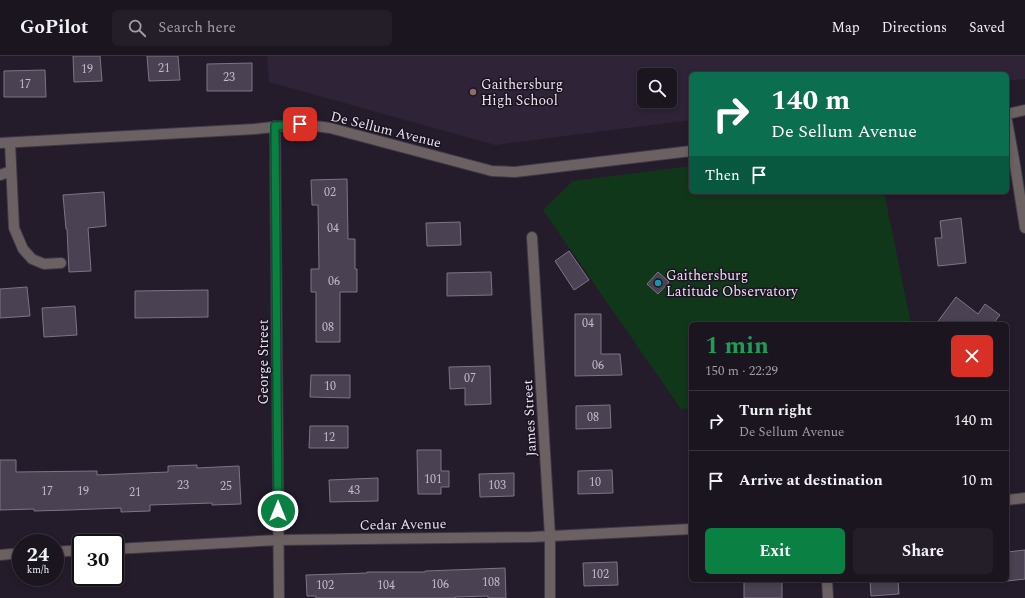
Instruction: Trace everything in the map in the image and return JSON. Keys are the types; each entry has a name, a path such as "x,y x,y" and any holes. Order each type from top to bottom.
{"street":[{"path":"1009,114 1025,110"},
{"name":"De Sellum Avenue","path":"5,143 255,129 300,124 330,128 492,171 515,172 689,151"},
{"name":"George Street","path":"275,126 279,598"},
{"path":"1009,132 1025,228"},
{"path":"5,143 11,170 14,228 23,249 32,258 44,264 61,263"},
{"path":"0,175 11,170"},
{"name":"James Street","path":"532,237 550,536 550,598"},
{"path":"1009,500 1025,498"},
{"name":"Cedar Avenue","path":"124,548 278,540 550,536 689,529"},
{"path":"0,554 12,553"},
{"path":"827,582 828,598"}],"shaded area":[{"name":"Gaithersburg High School","path":"267,56 1025,56 1025,79 1009,81 1009,72 689,72 689,120 495,145 269,82"}],"green space":[{"name":"Gaithersburg Latitude Observatory","path":"689,166 689,194 884,194 911,322 689,322 689,408 681,409 543,210 573,181"}],"building":[{"path":"73,56 100,56 102,81 74,82"},
{"path":"147,56 178,56 180,80 149,81"},
{"path":"252,63 252,91 207,91 207,64"},
{"path":"45,70 46,97 4,97 4,71"},
{"path":"347,179 348,239 355,239 357,292 340,292 340,342 316,342 316,292 311,292 311,269 319,269 318,205 312,205 311,180"},
{"path":"104,192 106,226 88,228 91,271 69,272 67,229 63,195"},
{"path":"961,218 966,263 938,266 935,238 942,238 940,221"},
{"path":"460,222 461,245 427,246 426,223"},
{"path":"569,251 589,280 574,290 555,261"},
{"path":"491,272 492,295 447,296 447,273"},
{"name":"Gaithersburg Latitude Observatory","path":"658,272 669,282 658,294 647,284"},
{"path":"27,287 30,316 0,318 0,289"},
{"path":"208,290 208,317 135,318 135,291"},
{"path":"956,297 978,314 985,304 1000,315 995,322 937,322"},
{"path":"75,306 77,335 44,337 42,308"},
{"path":"575,314 601,314 601,354 620,354 622,375 575,376"},
{"path":"490,366 491,404 465,405 465,388 450,389 449,367"},
{"path":"311,375 350,375 350,398 310,397"},
{"path":"610,405 611,428 576,429 576,406"},
{"path":"310,426 348,426 348,448 309,448"},
{"path":"417,450 441,450 441,471 449,471 449,487 441,487 441,494 418,494"},
{"path":"0,460 16,460 16,472 97,471 97,475 168,472 168,466 197,465 197,468 239,466 241,504 212,505 212,503 150,505 150,511 121,512 121,508 34,511 34,509 0,510"},
{"path":"612,470 613,493 578,494 578,471"},
{"path":"514,473 514,496 480,497 479,474"},
{"path":"378,478 378,501 330,502 329,480"},
{"path":"1025,550 1025,579 1009,581 1009,552"},
{"path":"617,562 618,585 584,586 583,563"},
{"path":"505,568 506,598 488,598 488,596 455,598 316,598 316,596 307,596 306,575"},
{"path":"744,582 782,582 782,598 744,598"},
{"path":"870,582 898,582 899,594 871,596"}],"place":[{"name":"Gaithersburg High School","path":"473,92"},
{"name":"Gaithersburg Latitude Observatory","path":"658,283"}],"route":[{"path":"278,511 275,126 300,124"}]}
